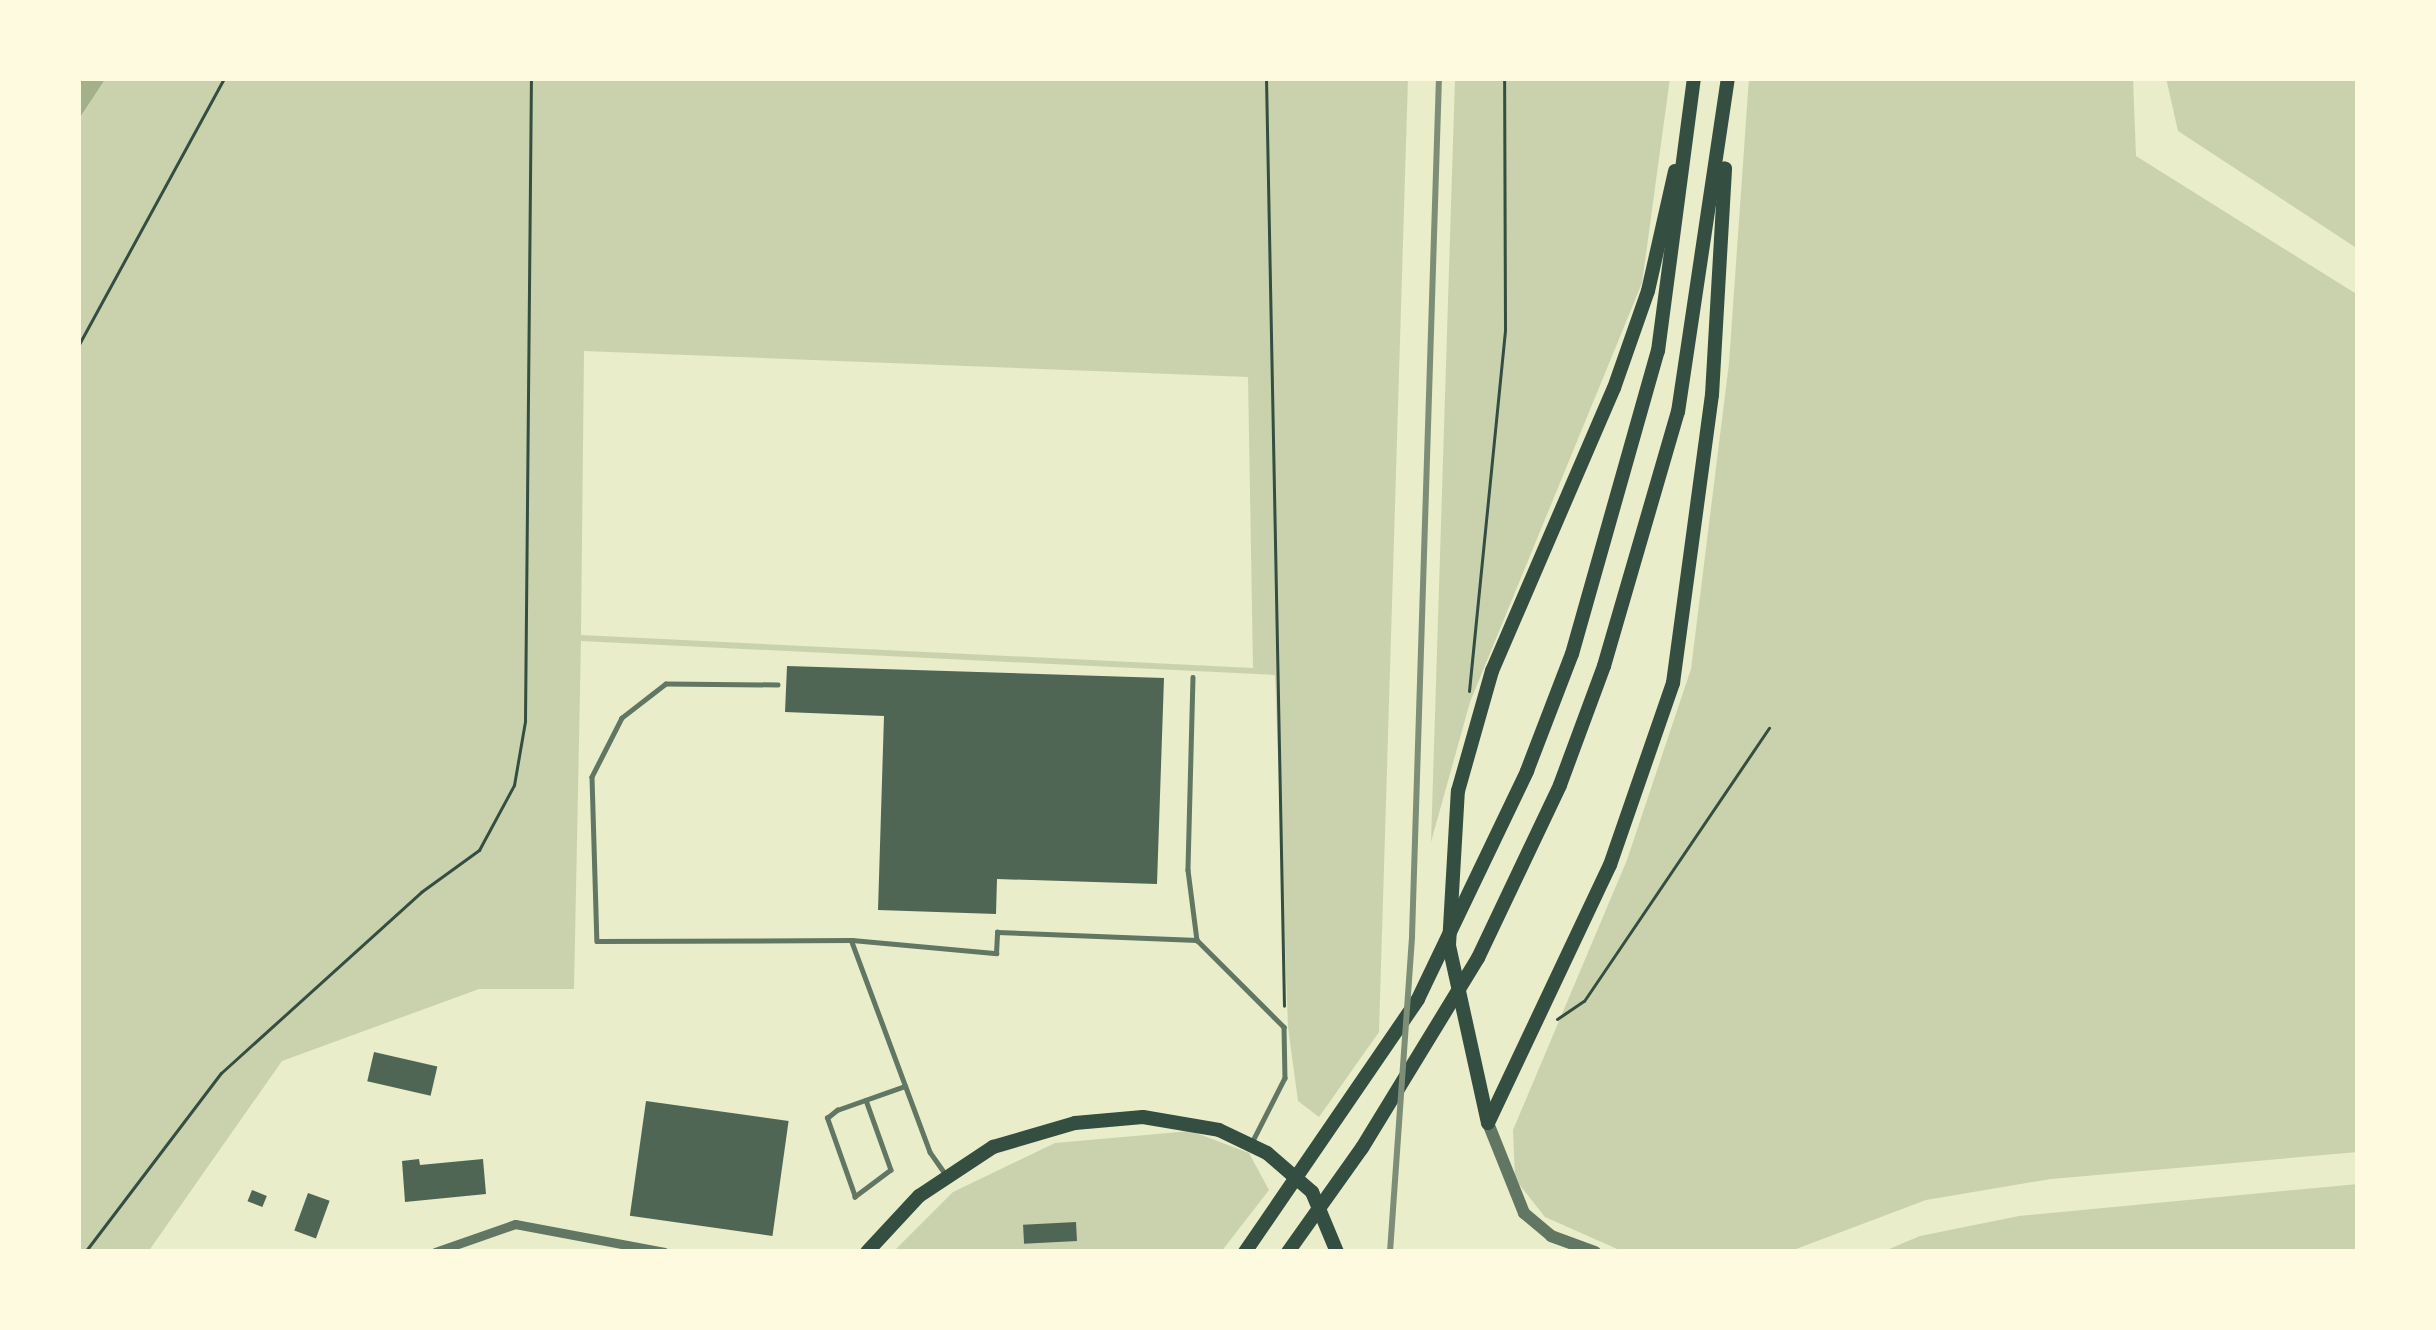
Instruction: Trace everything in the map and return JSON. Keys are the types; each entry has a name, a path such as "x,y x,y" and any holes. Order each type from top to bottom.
{"main road":[{"path":"1488,1123 1449,945 1450,838 1470,733 1641,310 1693,78"},
{"path":"1245,1252 1418,999 1527,771 1572,654 1658,350 1693,78"},
{"path":"1488,1123 1629,818 1682,648 1712,395 1729,78"},
{"path":"1288,1252 1448,1012 1560,784 1636,575 1678,412 1729,78"},
{"path":"866,1252 946,1175 1019,1137 1099,1120 1175,1119 1252,1143 1312,1192 1336,1252"}],"street":[{"path":"1488,1123 1524,1213 1551,1237 1595,1252"},
{"path":"435,1252 514,1224 664,1252"}],"lane":[{"path":"1193,677 1188,870 1197,940 1284,1028 1285,1078 1252,1143"},
{"path":"778,685 666,684 622,718 592,777 597,940 852,940 996,953 997,932 1197,940"},
{"path":"852,940 905,1086 946,1175"},
{"path":"866,1100 891,1169 855,1197 824,1126 832,1112 905,1086"}],"path":[{"path":"78,346 224,78"},
{"path":"85,1252 221,1073 376,931 479,850 514,785 525,721 532,78"},
{"path":"1266,78 1284,1028"},
{"path":"1476,711 1466,682 1505,330 1504,78"},
{"path":"1531,1037 1584,1001 1769,728"}],"shaded area":[{"path":"78,78 106,78 78,121"},
{"path":"106,78 1266,78 1267,99 1268,78 1408,78 1379,1032 1319,1117 1298,1101 1288,1027 1275,675 581,641 574,989 479,989 282,1061 148,1252 78,1252 78,122","holes":["584,351 1248,377 1253,668 581,635"]},
{"path":"1455,78 1670,78 1642,283 1470,702 1431,842"},
{"path":"1749,78 2133,78 2136,156 2358,295 2358,1152 2051,1179 1926,1200 1788,1252 1624,1252 1545,1217 1515,1179 1513,1130 1627,860 1691,669 1729,363"},
{"path":"2166,78 2358,78 2358,249 2178,131"},
{"path":"1191,1131 1249,1153 1269,1190 1221,1252 893,1252 953,1192 1055,1143"},
{"path":"2358,1184 2358,1252 1882,1252 1920,1236 2019,1216"}],"building":[{"path":"787,666 1164,678 1157,884 997,879 996,914 878,910 884,716 785,712"},
{"path":"374,1052 437,1067 431,1096 367,1081"},
{"path":"646,1101 789,1121 772,1236 630,1216"},
{"path":"419,1159 420,1165 483,1159 486,1194 405,1202 402,1161"},
{"path":"252,1190 267,1196 262,1207 248,1201"},
{"path":"308,1193 330,1201 316,1238 294,1231"},
{"path":"1076,1222 1077,1241 1024,1244 1023,1225"}],"railway":[{"path":"1390,1252 1412,936 1439,78"}]}
